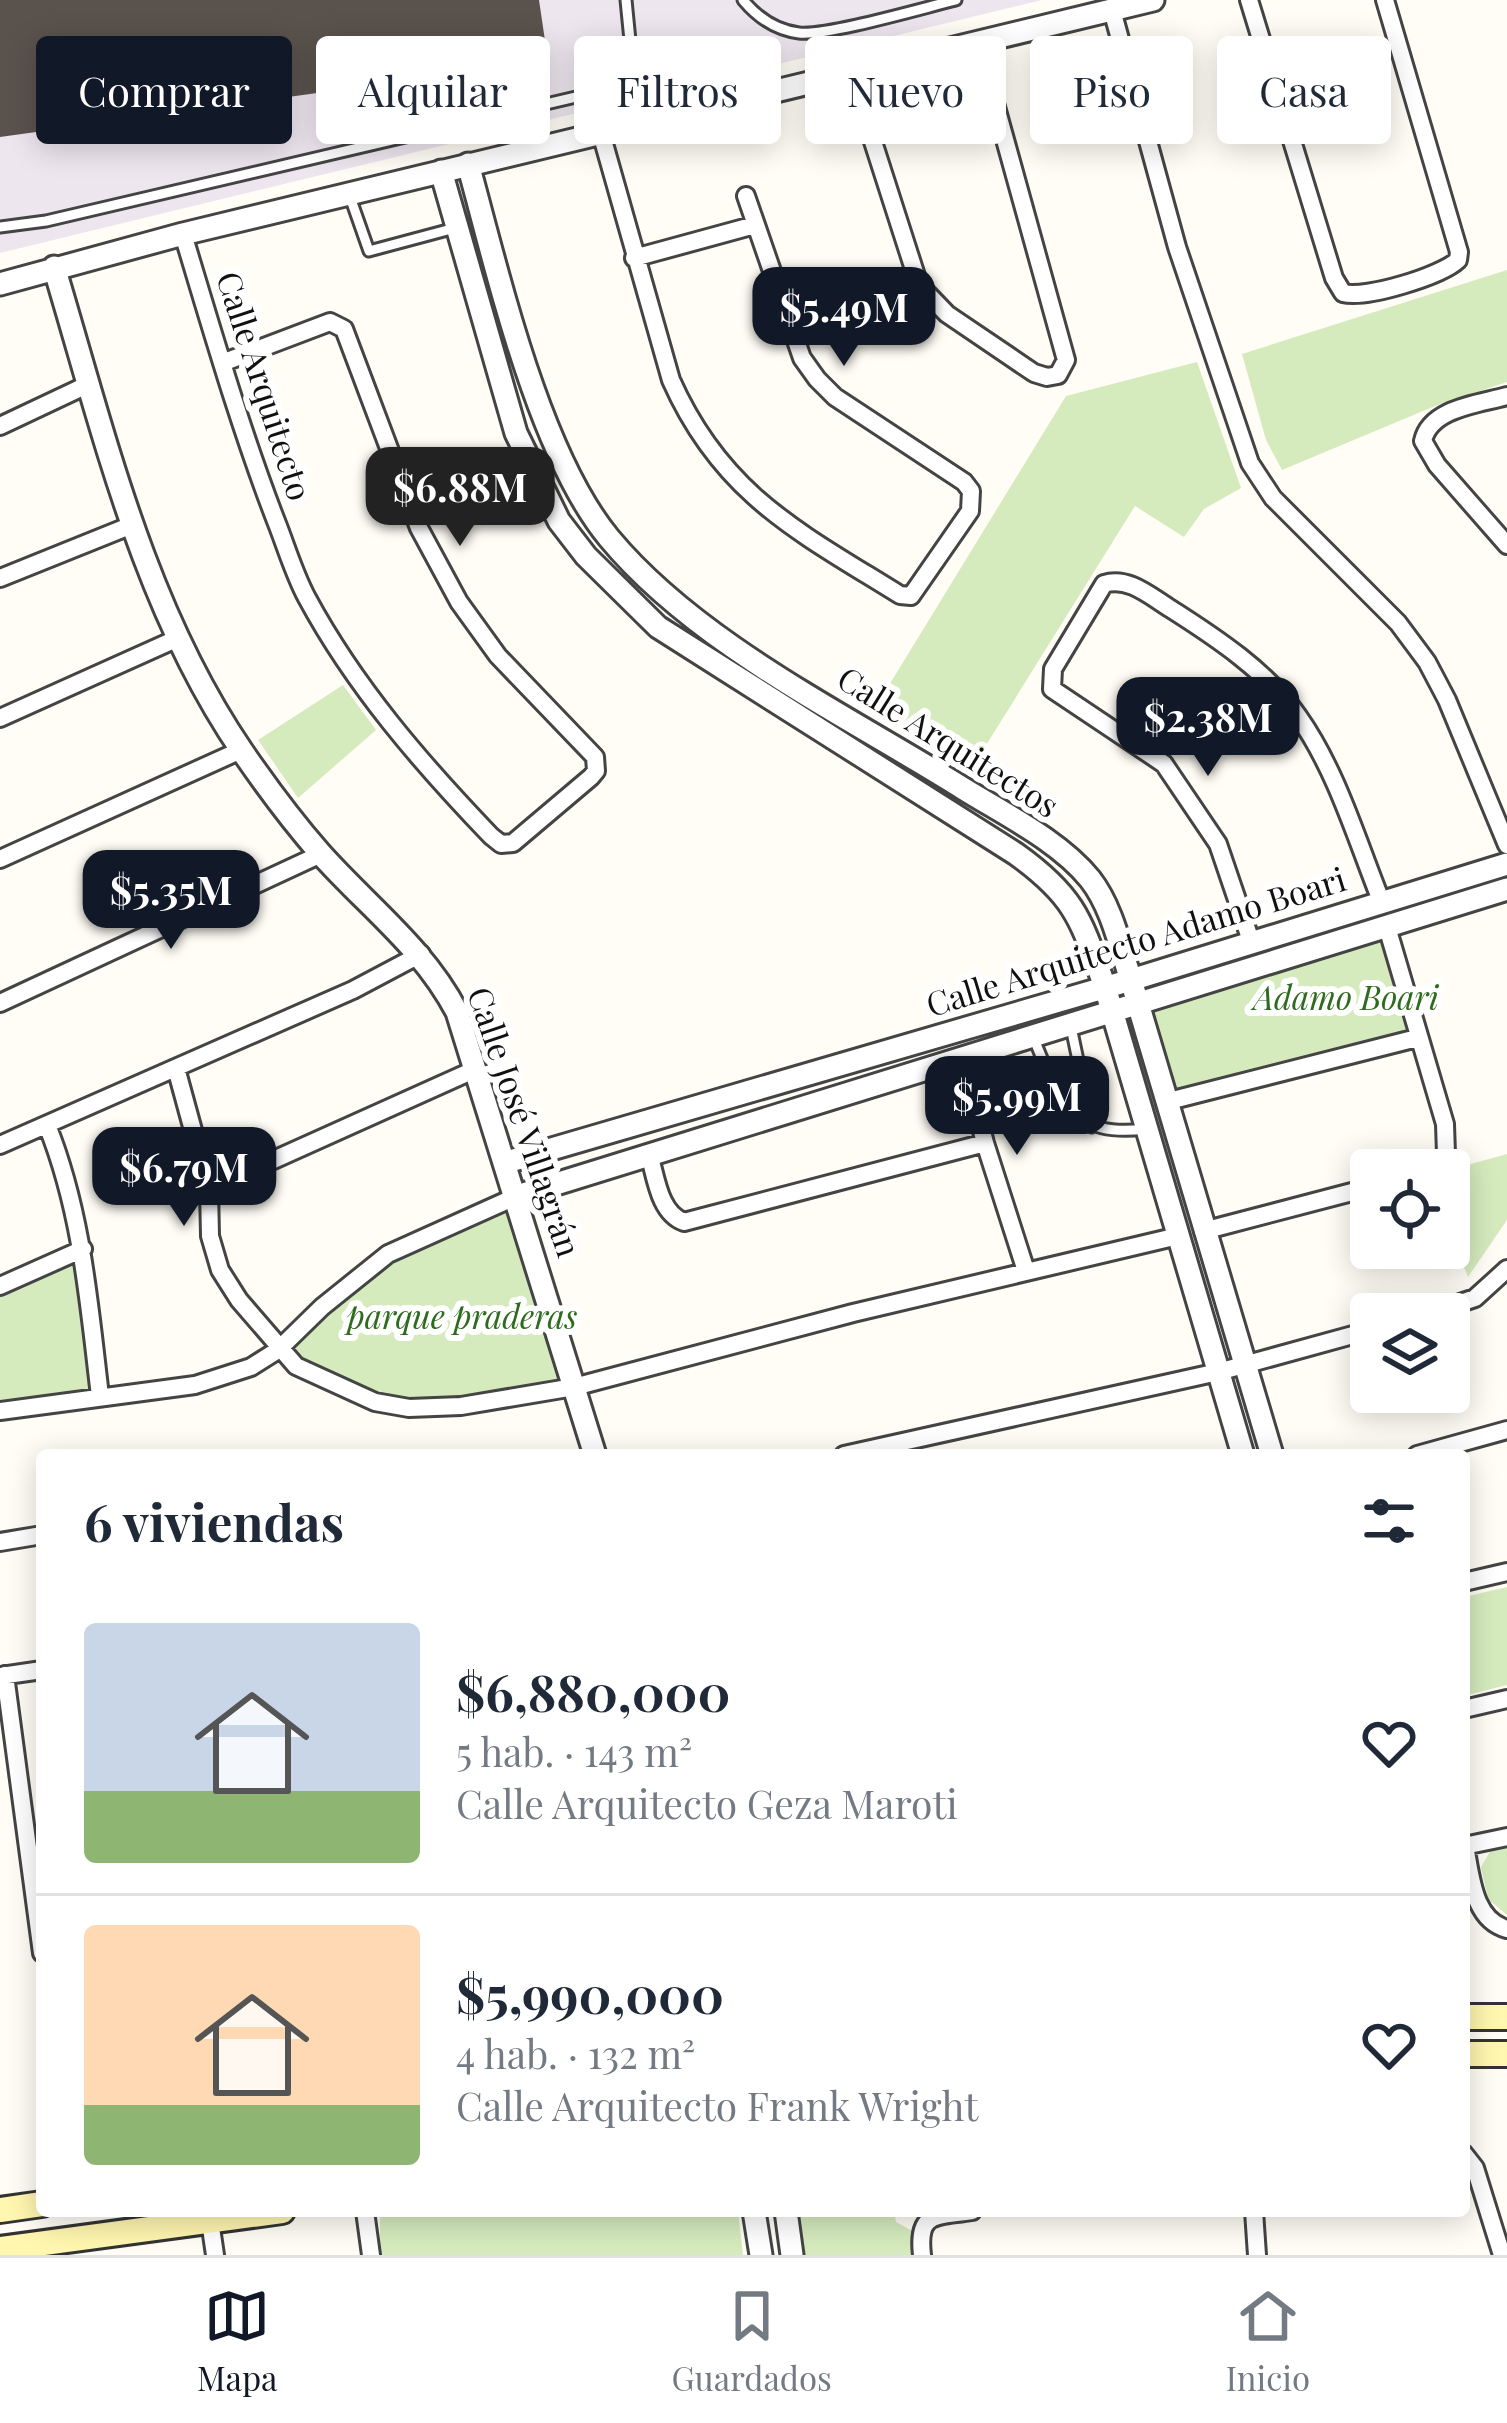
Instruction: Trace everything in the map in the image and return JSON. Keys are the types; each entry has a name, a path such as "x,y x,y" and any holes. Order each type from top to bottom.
{"main road":[{"path":"1470,2017 1507,2017"},
{"path":"1470,2054 1507,2054"},
{"path":"0,2210 36,2205"},
{"path":"0,2249 87,2246 238,2217"}],"street":[{"path":"1003,36 1154,0"},
{"path":"1249,0 1334,278 1343,293 1359,296 1445,269 1458,260 1458,243 1385,0"},
{"path":"1112,10 1178,248 1250,463 1273,498 1398,623 1427,662 1507,845"},
{"path":"0,284 183,234 574,139"},
{"path":"874,144 919,285 947,314 1034,373 1058,375 1066,360 1006,139"},
{"path":"605,144 671,380 686,414 717,461 773,515 900,595 911,596 970,511 973,498 964,482 835,397 817,380 802,358 746,196"},
{"name":"Calle Arquitectos","path":"468,164 531,379 586,508 609,538 669,600 749,656 1020,824 1070,859 1091,881 1107,909 1131,980 1270,1449"},
{"name":"Calle Arquitectos","path":"440,171 517,433 559,521 614,587 658,627 1016,854 1067,896 1082,921 1105,987 1242,1449"},
{"path":"634,258 755,225"},
{"name":"Calle Arquitecto","path":"183,234 222,363 258,476 305,594 370,697 424,765 501,844 518,840 591,777 597,764 591,749 498,656 459,602 419,528 344,329 330,322 222,363"},
{"name":"Calle José Villagrán","path":"54,267 132,525 176,639 241,750 321,854 421,954 457,1012 593,1449"},
{"path":"0,426 89,384"},
{"path":"1507,396 1441,416 1425,430 1423,441 1437,465 1507,545"},
{"path":"559,521 586,508"},
{"path":"0,578 132,525"},
{"path":"1251,941 1218,844 1164,764 1058,695 1049,681 1099,588 1114,581 1146,593 1231,652 1298,715 1337,789 1382,903"},
{"path":"0,718 176,639"},
{"path":"0,859 241,750"},
{"path":"905,784 919,761"},
{"path":"0,1003 321,854"},
{"name":"Calle Arquitecto Adamo Boari","path":"507,1162 1131,980 1507,864"},
{"name":"Calle Arquitecto Adamo Boari","path":"517,1196 1507,889"},
{"path":"1387,927 1448,1142 1446,1149"},
{"path":"0,1145 353,990 421,954"},
{"path":"1165,1102 1418,1038"},
{"path":"963,1058 1026,1271"},
{"path":"176,1068 209,1190 210,1236 220,1270 278,1350 296,1366 375,1402 409,1408 461,1406 574,1388 1178,1236"},
{"path":"209,1190 476,1070"},
{"path":"46,1125 65,1171 82,1249 100,1396"},
{"path":"649,1154 670,1215 684,1222 985,1143"},
{"path":"1203,1231 1350,1192"},
{"path":"0,1411 194,1385 251,1366 278,1350 388,1254 517,1196"},
{"path":"0,1286 82,1249"},
{"path":"1470,1300 1507,1268"},
{"path":"871,1449 1217,1372 1350,1336"},
{"path":"1439,1449 1507,1430"},
{"path":"0,1542 36,1536"},
{"path":"1470,1581 1507,1572"},
{"path":"36,1671 2,1675 36,1911"},
{"path":"1470,1708 1507,1699"},
{"path":"1470,1845 1507,1837"},
{"path":"1470,1868 1482,1911 1491,1922 1507,1929"},
{"path":"1470,2162 1502,2255"},
{"path":"365,2217 371,2255"},
{"path":"755,2217 761,2255"},
{"path":"787,2217 792,2255"},
{"path":"922,2255 921,2228 937,2217"},
{"path":"1254,2217 1257,2255"},
{"path":"210,2221 215,2255"}],"lane":[{"path":"0,227 46,221 622,86 633,71 626,0"},
{"path":"743,0 777,28 804,34 956,0"},
{"path":"349,194 369,251 455,228"},
{"path":"1071,1027 1092,1127"},
{"path":"1033,1038 1055,1091 1092,1127 1112,1133 1145,1129"}],"shaded area":[{"path":"0,0 1042,0 894,36 805,36 805,58 781,63 781,36 574,36 574,114 550,119 550,36 316,36 316,144 449,144 0,253"}],"green space":[{"path":"1507,270 1507,382 1435,406 1282,470 1266,440 1242,354"},
{"path":"1197,362 1241,488 1204,509 1184,537 1135,506 970,771 872,713 1066,396"},
{"path":"343,685 376,730 298,798 258,740"},
{"name":"Adamo Boari","path":"1387,927 1417,1038 1165,1102 1138,1006"},
{"path":"1507,1154 1507,1220 1468,1277 1465,1269 1470,1269 1470,1164"},
{"name":"parque praderas","path":"517,1196 574,1387 461,1406 375,1402 278,1350 355,1279"},
{"path":"83,1249 100,1396 0,1409 0,1286"},
{"path":"1507,1587 1507,1685 1470,1694 1470,1596"},
{"path":"1507,1842 1507,1915 1488,1899 1481,1867 1491,1850"},
{"path":"380,2217 739,2217 743,2255 380,2255"},
{"path":"778,2217 895,2217 918,2234 921,2255 783,2255"}],"building":[{"path":"0,0 539,0 544,36 316,36 316,93 292,97 292,36 36,36 36,132 0,137"}]}
